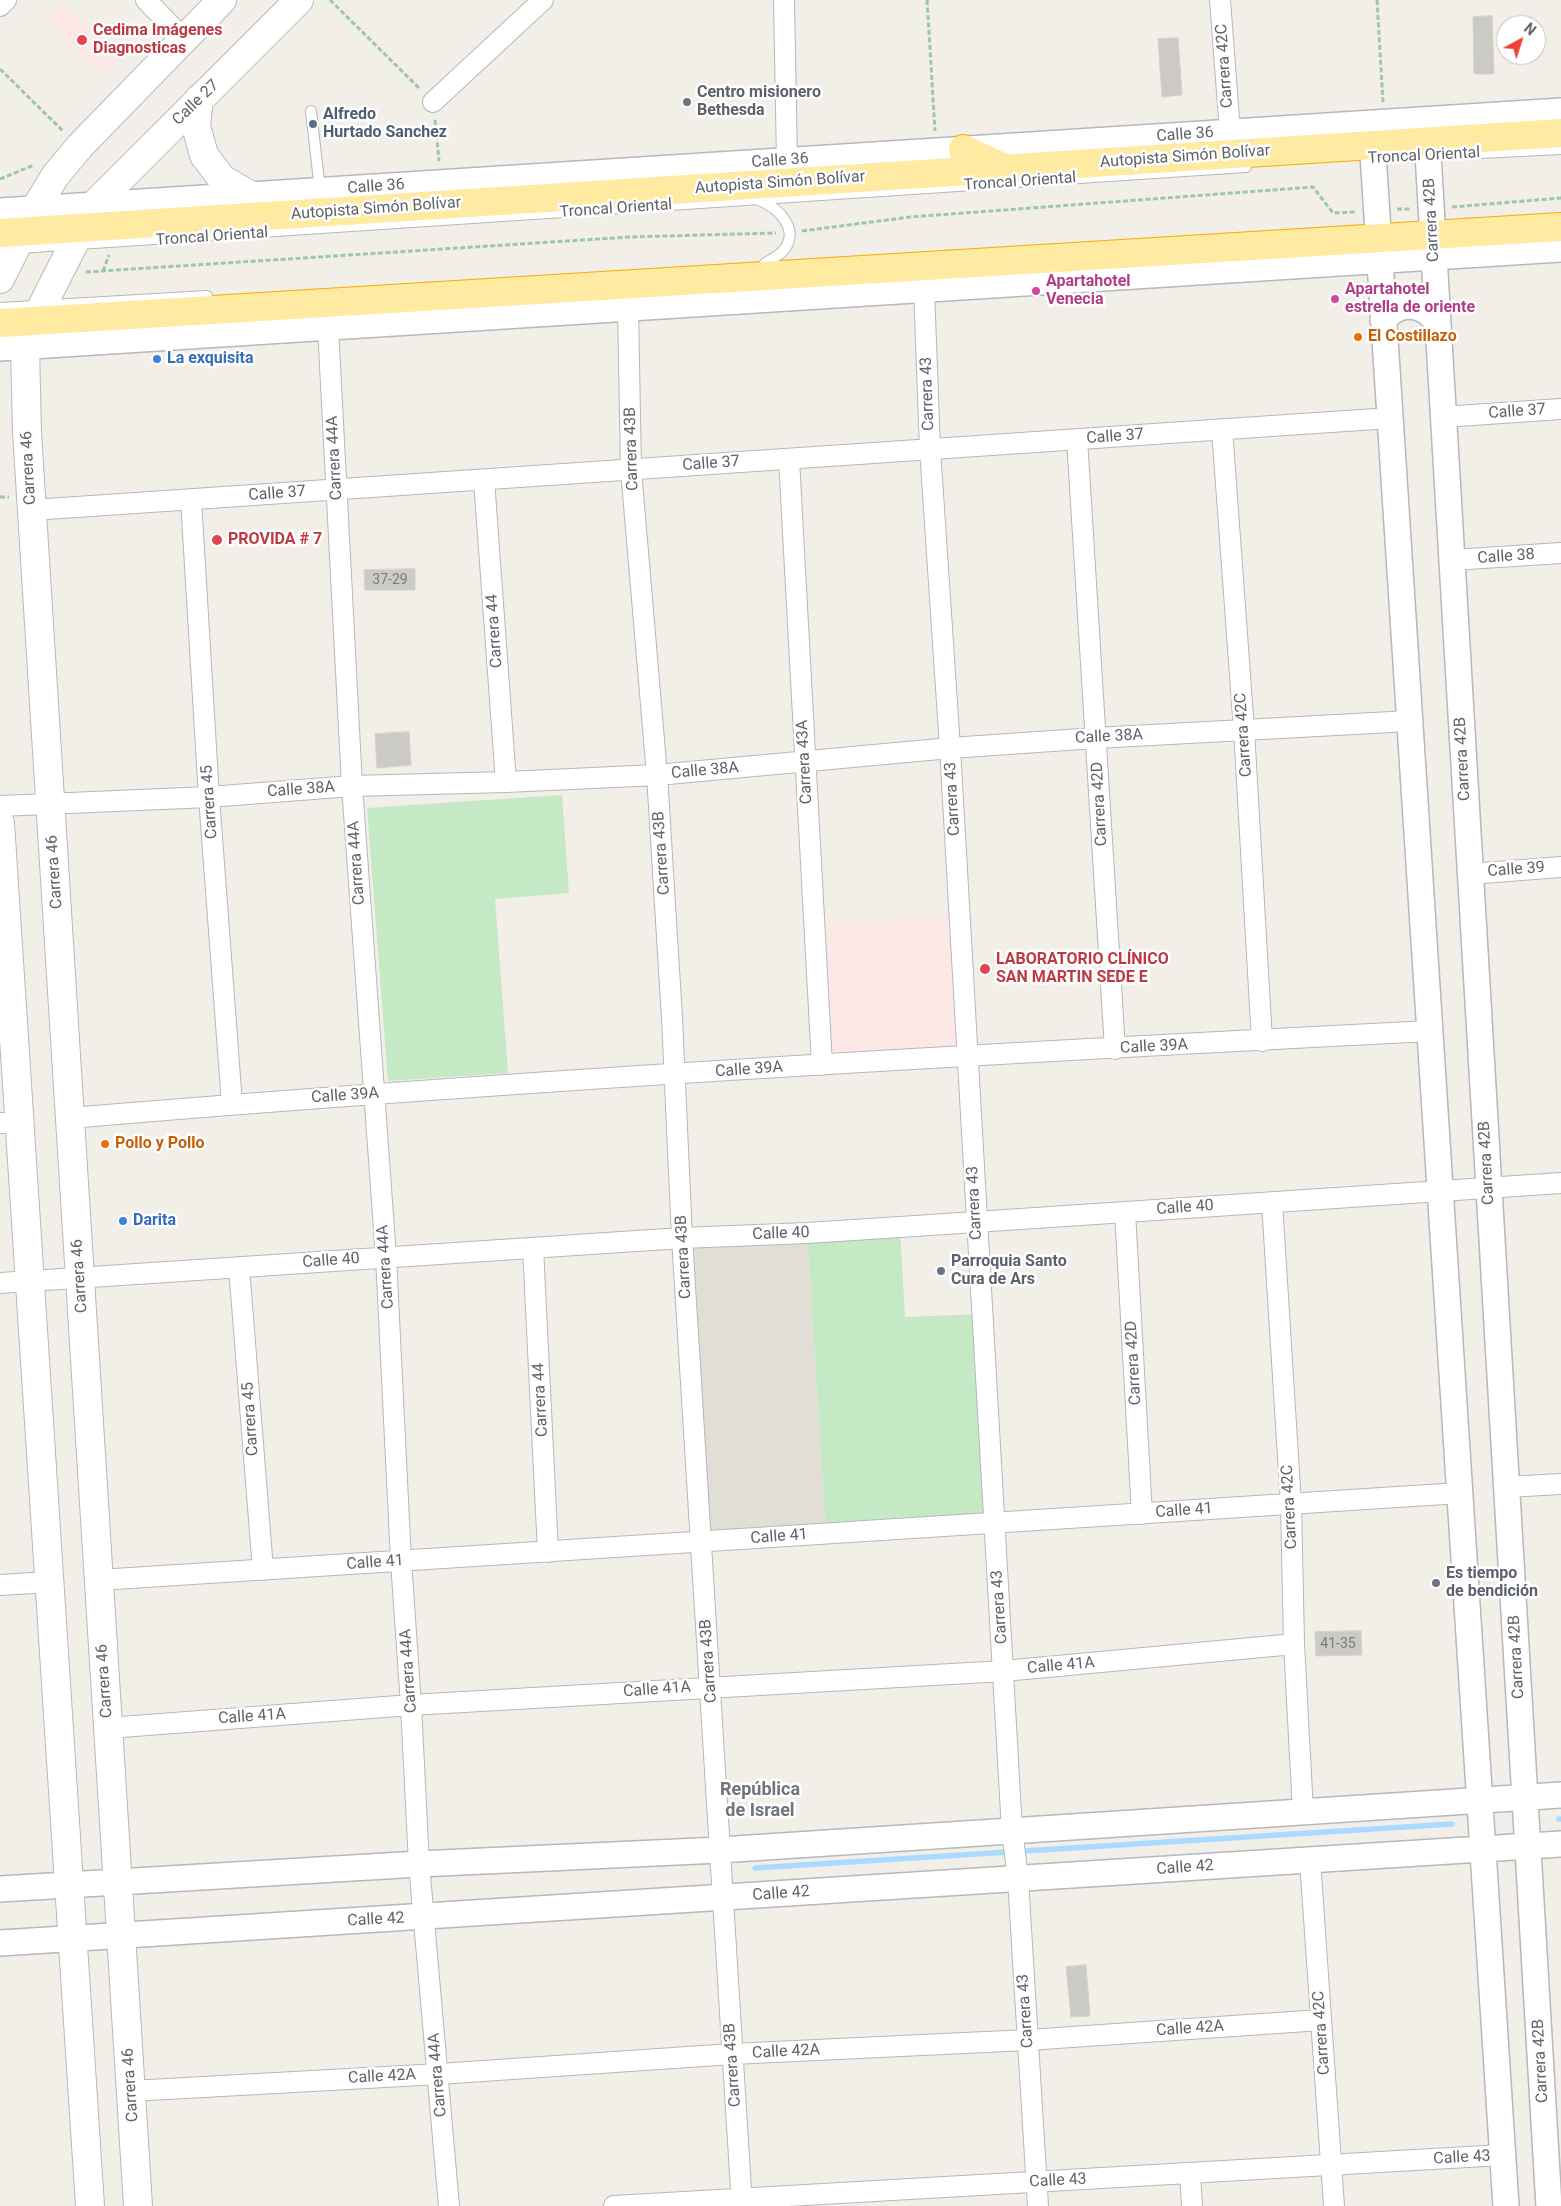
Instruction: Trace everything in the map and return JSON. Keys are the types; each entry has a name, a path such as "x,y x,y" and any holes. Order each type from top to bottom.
{"highway":[{"name":"Autopista Simón Bolívar","path":"15,234 82,227 1007,168 1427,146 1561,133"},
{"path":"964,149 1007,168"},
{"path":"13,324 1375,228 1434,225 1561,227"}],"main road":[{"path":"0,279 15,234 55,176 80,146 222,0"},
{"name":"Calle 27","path":"82,227 199,100 299,0"},
{"path":"199,100 196,126 204,155 222,179 248,194"},
{"name":"Carrera 46","path":"82,227 58,273 13,324 27,432 138,2206"},
{"path":"0,823 10,1123 30,1281 90,2206"}],"street":[{"path":"0,6 6,0"},
{"path":"146,0 183,38"},
{"path":"433,102 543,0"},
{"path":"784,0 787,161"},
{"name":"Carrera 42C","path":"1220,0 1230,132"},
{"path":"1427,146 1561,111"},
{"name":"Calle 36","path":"82,227 248,194 320,191 1230,132 1376,149"},
{"name":"Carrera 42B","path":"1427,146 1434,225 1437,322 1528,1846 1554,2151 1549,2206"},
{"path":"1376,149 1375,228 1390,418 1506,2206"},
{"path":"0,211 15,234"},
{"path":"1434,225 1561,249"},
{"path":"13,324 328,327 924,289 1375,228"},
{"name":"Carrera 43","path":"924,289 930,449 950,748 1013,1834 1018,1874 1038,2206"},
{"path":"1383,320 1390,312 1400,307 1410,306 1421,308 1437,322"},
{"name":"Carrera 43B","path":"628,308 631,470 657,775 675,1074 682,1238 742,2202"},
{"name":"Carrera 44A","path":"328,327 352,786 386,1258 419,1864 449,2206"},
{"name":"Calle 37","path":"1443,417 1561,409"},
{"name":"Calle 37","path":"32,510 1390,418"},
{"name":"Carrera 42C","path":"1222,429 1244,730 1262,1041"},
{"name":"Carrera 42D","path":"1077,439 1115,1049"},
{"name":"Carrera 43A","path":"789,459 804,763 822,1065"},
{"name":"Carrera 44","path":"484,480 506,782"},
{"name":"Carrera 45","path":"191,500 209,797 232,1104"},
{"name":"Calle 38","path":"1452,560 1561,553"},
{"name":"Calle 38A","path":"0,806 209,797 352,786 506,782 657,775 804,763 950,748 1410,721"},
{"name":"Calle 39","path":"1470,874 1561,867"},
{"name":"Calle 39A","path":"70,1118 232,1104 675,1074 1430,1031"},
{"name":"Calle 40","path":"0,1283 682,1238 807,1233 1561,1183"},
{"name":"Carrera 42C","path":"1272,1202 1291,1504 1294,1644 1303,1812"},
{"name":"Carrera 42D","path":"1125,1212 1142,1514"},
{"name":"Carrera 44","path":"533,1248 548,1552"},
{"name":"Carrera 45","path":"239,1267 263,1570"},
{"path":"1507,1487 1561,1484"},
{"name":"Calle 41","path":"99,1580 1460,1494"},
{"path":"0,1585 49,1582"},
{"name":"Calle 41A","path":"108,1728 710,1686 1004,1671 1294,1644"},
{"path":"0,1888 419,1864 1013,1834 1561,1795"},
{"name":"Calle 42","path":"0,1943 722,1898 1018,1874 1310,1860 1561,1844"},
{"name":"Carrera 42C","path":"1310,1860 1334,2206"},
{"name":"Calle 42A","path":"131,2091 438,2074 732,2054 1028,2040 1321,2020"},
{"name":"Calle 43","path":"614,2206 895,2198 1037,2182 1502,2155"},
{"path":"1190,2173 1192,2206"}],"lane":[{"path":"311,111 320,191"},
{"name":"Troncal Oriental","path":"1427,146 1561,149"},
{"name":"Troncal Oriental","path":"82,227 759,200 1255,166"},
{"path":"759,200 780,212 787,222 790,233 788,243 782,252 760,263 784,262"},
{"path":"13,324 219,296"}],"path":[{"path":"330,0 433,102 440,183"},
{"path":"928,0 936,151"},
{"path":"1376,149 1377,0"},
{"path":"0,69 70,137"},
{"path":"58,273 629,237 790,233 910,217 1312,187 1334,213 1375,228"},
{"path":"1434,225 1561,198"}],"shaded area":[{"name":"Cedima Imágenes Diagnosticas","path":"61,3 119,60 104,76 45,19"},
{"path":"959,915 968,1057 822,1065 813,923"},
{"path":"807,1233 826,1534 701,1542 682,1238"}],"green space":[{"path":"562,795 569,893 495,899 508,1073 388,1081 367,808"},
{"path":"900,1227 905,1317 982,1314 994,1523 826,1534 807,1233"}],"building":[{"path":"1492,16 1494,74 1474,74 1473,17"},
{"path":"1178,38 1182,95 1162,97 1158,39"},
{"path":"415,569 415,590 365,590 364,570"},
{"path":"409,732 411,765 377,768 375,734"},
{"path":"1361,1631 1362,1655 1316,1656 1315,1632"},
{"path":"1086,1965 1090,2016 1071,2017 1066,1967"}],"waterway":[{"path":"755,1868 1452,1824"}],"place":[{"name":"Cedima Imágenes Diagnosticas","path":"82,40"},
{"name":"Centro misionero Bethesda","path":"687,102"},
{"name":"Alfredo Hurtado Sanchez","path":"313,124"},
{"name":"Apartahotel Venecia","path":"1036,291"},
{"name":"Apartahotel estrella de oriente","path":"1335,299"},
{"name":"El Costillazo","path":"1358,337"},
{"name":"La exquisita","path":"157,359"},
{"name":"PROVIDA # 7","path":"217,540"},
{"name":"LABORATORIO CLÍNICO SAN MARTIN SEDE E","path":"985,969"},
{"name":"Pollo y Pollo","path":"105,1144"},
{"name":"Darita","path":"123,1221"},
{"name":"Parroquia Santo Cura de Ars","path":"941,1271"},
{"name":"Es tiempo de bendición","path":"1436,1583"}],"district":[{"name":"República de Israel","path":"760,1800"}]}
